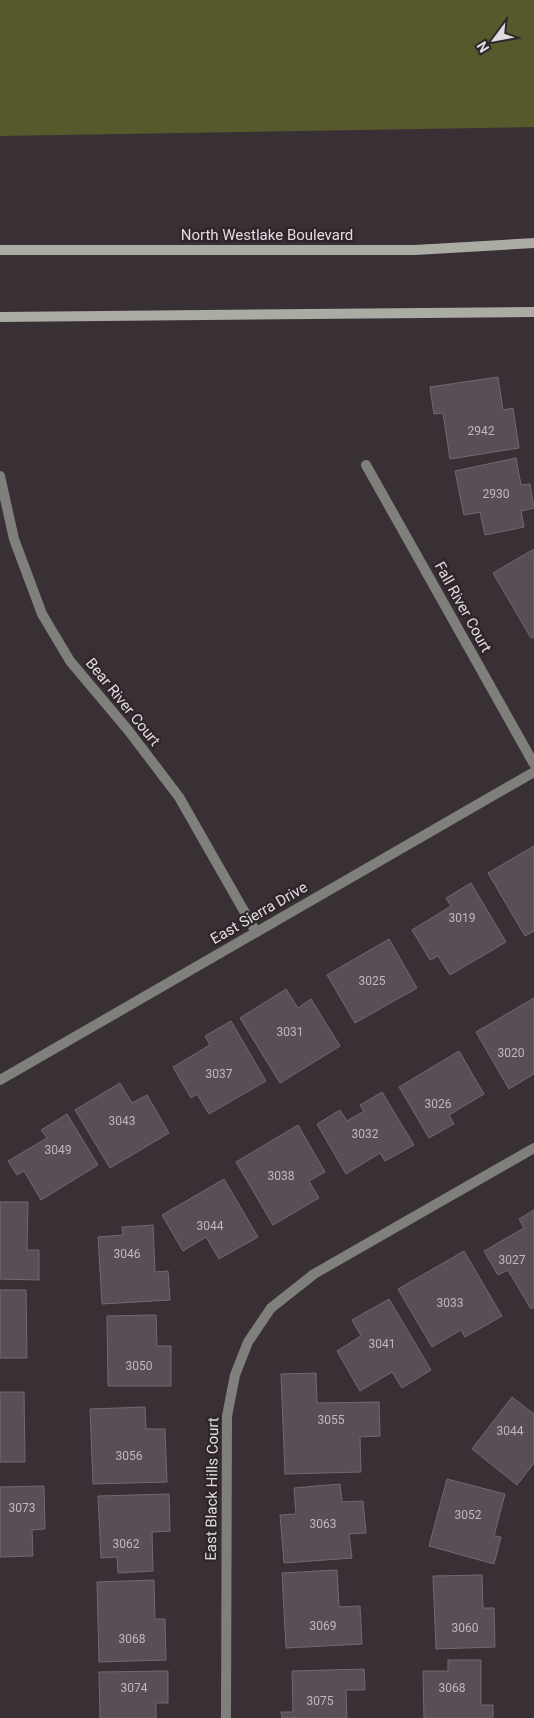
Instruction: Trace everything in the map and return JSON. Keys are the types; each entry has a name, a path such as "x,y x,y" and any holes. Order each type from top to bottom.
{"main road":[{"name":"North Westlake Boulevard","path":"0,250 415,250 534,243"},
{"path":"0,317 534,312"}],"street":[{"name":"Fall River Court","path":"366,465 534,764"},
{"name":"Bear River Court","path":"0,476 14,539 42,614 70,661 128,730 180,797 256,932"},
{"name":"East Sierra Drive","path":"0,1080 534,772"},
{"name":"East Black Hills Court","path":"226,1718 227,1416 235,1375 248,1342 271,1308 314,1274 534,1148"}],"green space":[{"path":"0,0 534,0 534,127 0,136"}],"building":[{"path":"498,377 503,410 513,408 519,448 450,459 443,413 434,414 430,387"},
{"path":"516,458 521,485 530,484 534,508 521,511 524,527 485,535 480,512 464,515 455,471"},
{"path":"534,549 534,637 531,638 493,573"},
{"path":"534,846 534,931 525,936 488,873"},
{"path":"471,883 506,942 450,975 438,956 430,960 412,930 451,906 446,898"},
{"path":"389,939 417,988 355,1023 327,975"},
{"path":"286,989 298,1008 311,999 340,1046 280,1083 240,1018"},
{"path":"534,998 534,1074 509,1089 476,1032"},
{"path":"231,1021 266,1081 209,1114 197,1094 191,1098 173,1067 210,1045 205,1036"},
{"path":"459,1051 484,1094 449,1115 454,1124 429,1138 399,1087"},
{"path":"120,1083 132,1103 147,1095 169,1133 110,1168 75,1110"},
{"path":"382,1092 414,1145 385,1161 380,1153 346,1174 317,1124 340,1110 347,1121 364,1111 360,1105"},
{"path":"67,1114 98,1165 41,1200 24,1171 17,1175 8,1161 47,1138 41,1130"},
{"path":"298,1125 325,1172 309,1181 319,1198 273,1225 236,1162"},
{"path":"224,1179 258,1237 219,1259 206,1237 183,1251 162,1215"},
{"path":"0,1202 28,1202 27,1250 39,1250 39,1280 0,1279"},
{"path":"534,1210 534,1307 531,1309 508,1270 498,1275 484,1251 524,1228 519,1219"},
{"path":"153,1225 155,1272 168,1271 170,1300 102,1304 98,1237 123,1235 122,1227"},
{"path":"464,1251 502,1316 465,1337 461,1330 432,1347 398,1289"},
{"path":"0,1290 26,1290 27,1358 0,1358"},
{"path":"389,1299 431,1370 402,1388 392,1372 360,1391 337,1351 361,1336 352,1320"},
{"path":"156,1315 157,1346 171,1346 171,1386 108,1386 107,1316"},
{"path":"316,1373 317,1403 379,1402 380,1436 360,1437 361,1472 285,1474 281,1374"},
{"path":"0,1392 24,1392 25,1462 0,1462"},
{"path":"512,1397 534,1414 534,1463 517,1485 472,1449"},
{"path":"145,1407 146,1429 165,1429 167,1482 93,1484 90,1409"},
{"path":"447,1479 505,1494 494,1536 501,1537 494,1564 429,1546"},
{"path":"340,1484 342,1502 363,1501 366,1533 349,1534 352,1558 284,1563 280,1515 296,1514 294,1488"},
{"path":"44,1486 45,1529 32,1530 33,1556 0,1557 0,1487"},
{"path":"169,1494 170,1531 152,1532 153,1571 118,1573 117,1557 101,1558 98,1496"},
{"path":"337,1570 339,1607 360,1606 362,1644 286,1648 282,1573"},
{"path":"482,1575 483,1608 494,1608 495,1647 436,1649 433,1576"},
{"path":"154,1580 155,1619 165,1619 166,1660 99,1662 97,1582"},
{"path":"448,1660 481,1660 481,1705 493,1705 493,1718 424,1718 423,1671 448,1671"},
{"path":"364,1669 365,1690 346,1690 347,1718 282,1718 281,1712 293,1712 292,1671"},
{"path":"168,1671 168,1703 156,1703 156,1718 100,1718 99,1672"}]}
